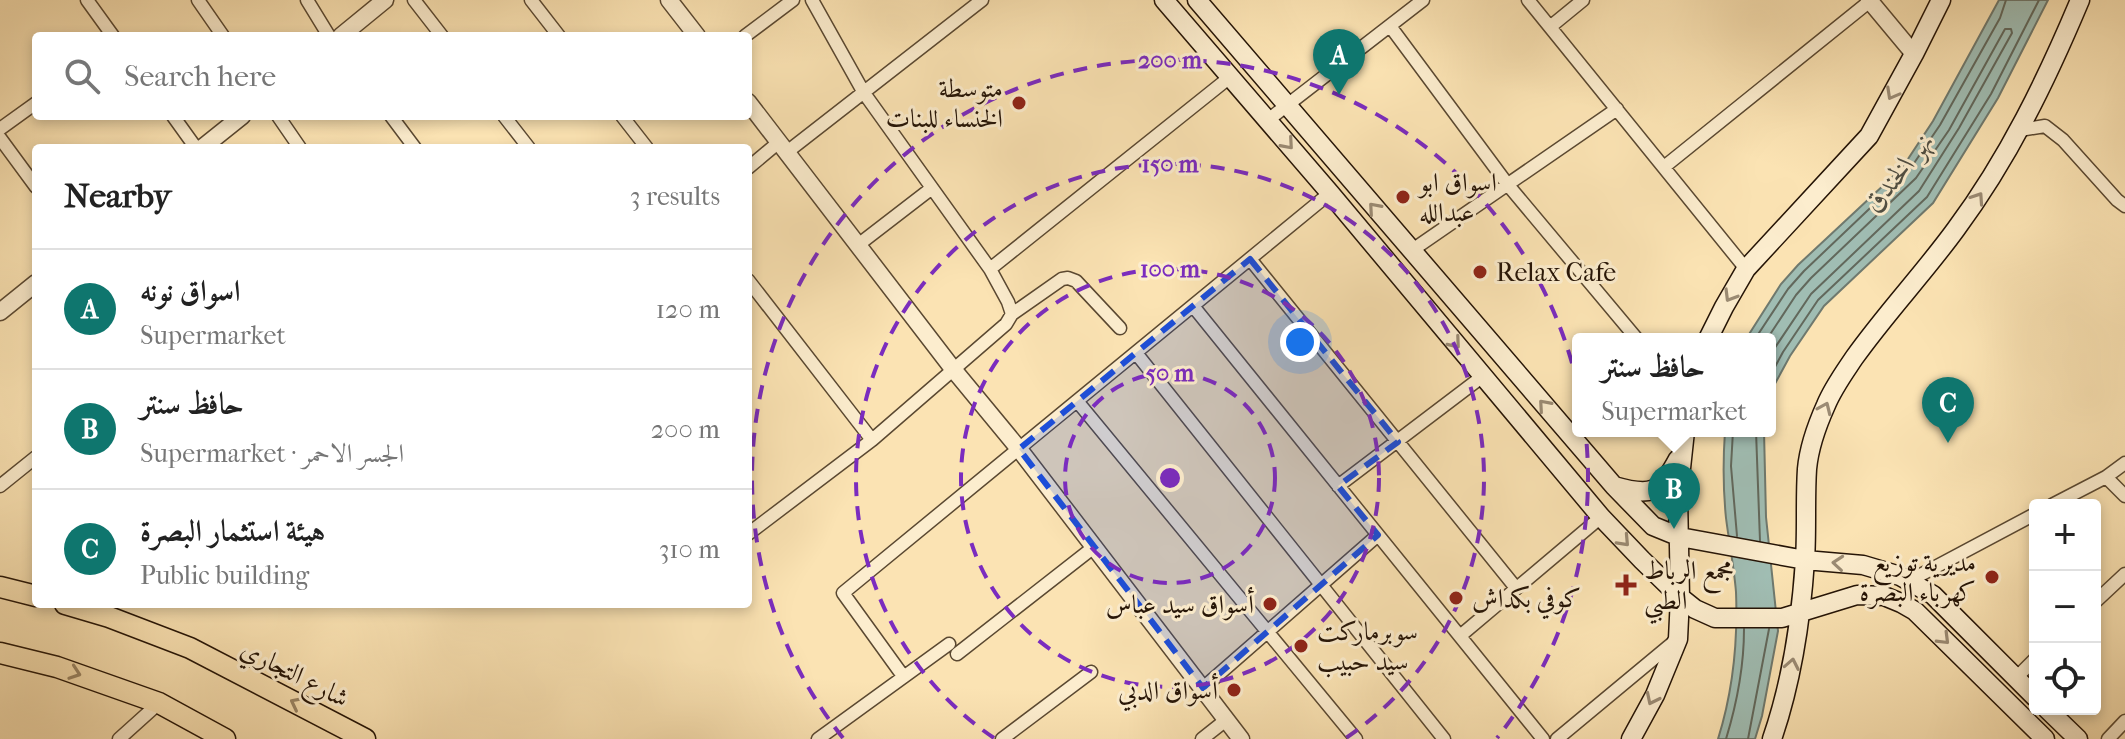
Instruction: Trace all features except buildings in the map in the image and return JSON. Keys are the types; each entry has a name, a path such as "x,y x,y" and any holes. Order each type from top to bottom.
{"main road":[{"path":"1164,0 1601,517 1680,597 1695,609 1715,618 1791,616 1857,595 1884,596 1915,611 2034,733 2043,715"},
{"path":"1197,0 1614,486 1653,526 1680,537 1805,560 1863,565 1900,576 1933,595 2029,691"},
{"path":"1711,333 1746,269 1869,136 1941,0"},
{"path":"1772,739 1787,690 1791,616 1805,560 1807,467 1828,400 1868,338 1956,230 1985,187 2020,130 2080,0"},
{"path":"1614,486 1630,491 1647,491 1663,485 1684,440"},
{"path":"1631,739 1655,695 1678,639 1678,496 1684,440"},
{"path":"0,587 32,595"},
{"name":"شارع التجاري","path":"79,608 190,648 365,739"},
{"path":"0,653 57,667 159,703 225,739"},
{"path":"2052,715 2078,739"}],"street":[{"path":"87,0 110,32"},
{"path":"198,0 220,32"},
{"path":"307,0 327,32"},
{"path":"346,32 385,0"},
{"path":"414,0 439,32"},
{"path":"531,0 556,32"},
{"path":"669,0 694,32"},
{"path":"750,32 793,0"},
{"path":"812,0 864,93 990,269 1012,314"},
{"path":"752,166 864,93 982,0"},
{"path":"1528,0 1746,269"},
{"path":"1550,27 1583,0"},
{"path":"1664,167 1870,0 1914,54"},
{"path":"1268,120 1390,26 1416,2"},
{"path":"1390,26 1508,185 1632,333"},
{"path":"990,269 1230,77"},
{"path":"0,129 32,106"},
{"path":"752,107 1241,739"},
{"path":"1411,251 1617,109"},
{"path":"176,120 193,144"},
{"path":"207,144 237,120"},
{"path":"281,120 297,144"},
{"path":"394,120 412,144"},
{"path":"507,120 526,144"},
{"path":"625,120 644,144"},
{"path":"2020,130 2045,126 2063,140 2125,206"},
{"path":"2,145 32,182"},
{"path":"858,245 932,188"},
{"path":"903,676 843,593 1330,193"},
{"path":"1250,259 1516,588"},
{"path":"752,531 872,440 1006,324 1012,314 1062,279 1076,281 1120,328"},
{"path":"752,285 872,440"},
{"path":"0,312 32,286"},
{"path":"1193,306 1543,739"},
{"path":"1136,353 1444,739"},
{"path":"1338,486 1483,376"},
{"path":"1077,401 1356,739"},
{"path":"0,486 32,460"},
{"path":"2064,499 2106,477 2125,463"},
{"path":"2106,477 2125,496"},
{"path":"1460,636 1601,517"},
{"path":"1909,581 2029,517"},
{"path":"1203,688 1378,535"},
{"path":"818,739 903,676 953,649 1094,547"},
{"path":"2101,596 2125,574"},
{"path":"1557,739 1678,639"},
{"path":"2016,678 2029,665"},
{"path":"1002,739 1091,672"},
{"path":"119,739 159,703"},
{"path":"1202,739 1226,720"},
{"path":"2108,739 2125,721"}],"highlighted area":[{"path":"1250,259 1398,442 1338,486 1378,535 1203,688 1019,449"}],"water":[{"name":"نهر الخندق","path":"1999,0 2048,0 1998,98 1933,203 1824,306 1776,382 1776,333 1750,333 1781,284 1902,168 1933,121"},
{"path":"1725,437 1764,437 1766,517 1778,631 1755,739 1718,739 1731,685 1736,629 1736,592 1726,518"}],"place":[{"name":"اسواق نونه","path":"1339,95"},
{"name":"متوسطة الخنساء للبنات","path":"1019,103"},
{"name":"اسواق ابو عبدالله","path":"1403,197"},
{"name":"Relax Cafe","path":"1480,272"},
{"name":"هيئة استثمار البصرة","path":"1948,443"},
{"name":"حافظ سنتر","path":"1674,529"},
{"name":"مديرية توزيع كهرباء البصرة","path":"1992,577"},
{"name":"مجمع الرباط الطبي","path":"1626,585"},
{"name":"كوفي بكداش","path":"1456,598"},
{"name":"أسواق سيد عباس","path":"1270,604"},
{"name":"سوبرماركت سيد حبيب","path":"1301,646"},
{"name":"أسواق الدبي","path":"1234,690"}]}
